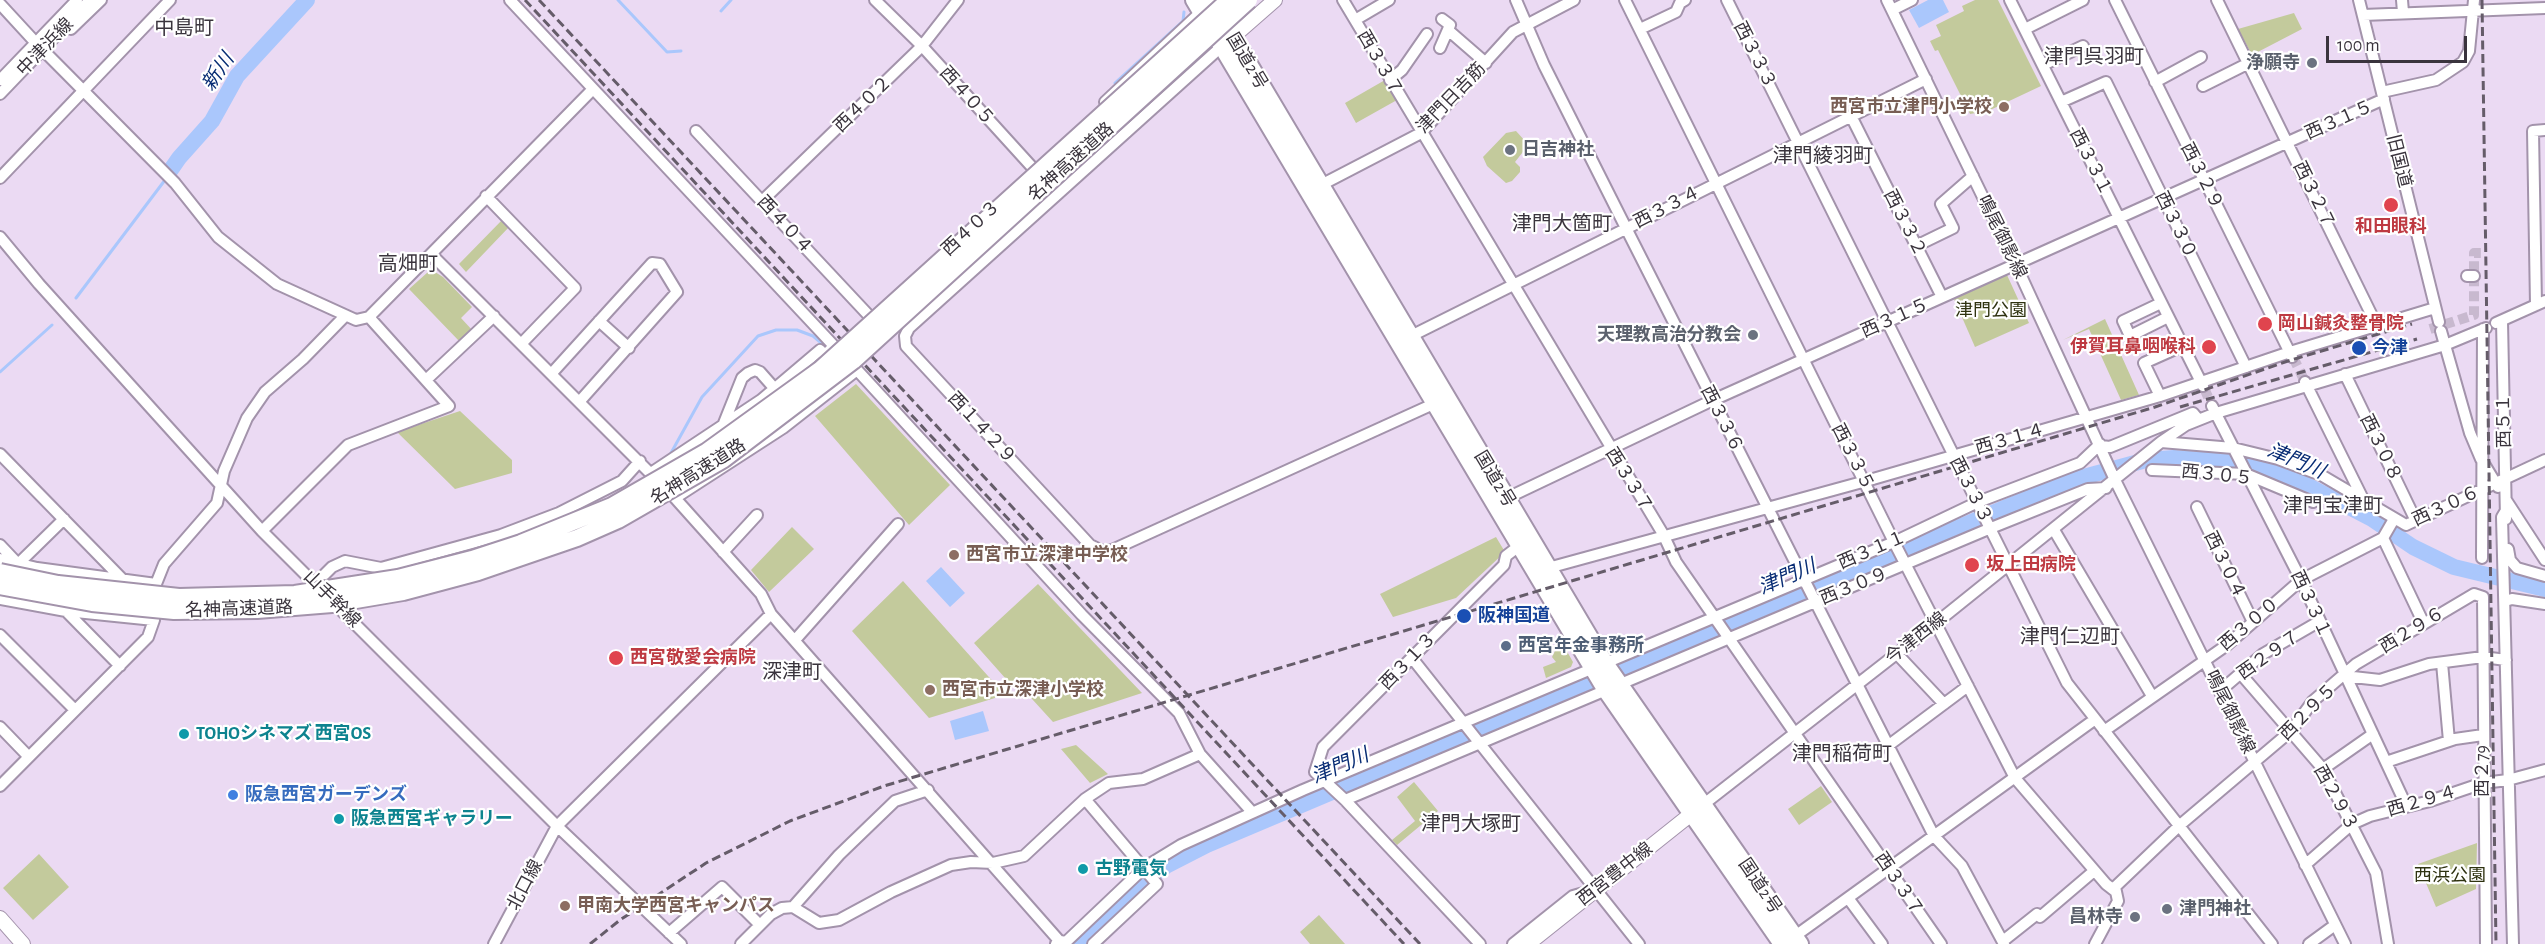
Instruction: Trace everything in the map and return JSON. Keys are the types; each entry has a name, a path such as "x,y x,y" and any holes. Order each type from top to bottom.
{"highway":[{"name":"名神高速道路","path":"0,572 69,586 179,597 295,594 398,578 472,559 551,532 612,506 706,452 821,369 1229,0"},
{"name":"名神高速道路","path":"0,586 81,602 145,609 257,610 310,606 403,592 478,573 577,538 618,520 724,459 837,375 1249,0"},
{"name":"国道2号","path":"1202,4 1321,185 1409,338 1519,546 1606,677 1790,942"},
{"name":"国道2号","path":"1227,42 1441,401 1507,498 1548,568 1606,677"}],"main road":[{"path":"1227,42 1275,0"},
{"name":"西宮豊中線","path":"1528,944 1698,809"},
{"path":"0,918 24,944"}],"street":[{"path":"39,46 36,33 67,0"},
{"name":"中津浜線","path":"0,94 77,0"},
{"name":"中津浜線","path":"0,80 90,0"},
{"path":"39,46 62,38 101,0"},
{"path":"0,178 170,0"},
{"path":"510,0 834,346 722,428 651,473"},
{"name":"西４０５","path":"875,0 922,46 1058,194"},
{"name":"西４０２","path":"762,201 922,46 958,0"},
{"name":"西３３７","path":"1343,0 1609,448 1663,534 1676,561 1941,944"},
{"path":"1355,20 1389,0"},
{"name":"西３３６","path":"1516,0 1525,25 1626,228 1934,836 1962,866 2003,943"},
{"name":"津門日吉筋","path":"1321,185 1421,133 1513,32 1574,0"},
{"name":"西３３５","path":"1625,0 1866,481 1894,542 2015,778 2094,871 2115,891"},
{"path":"1640,29 1676,12 1680,3 1685,0"},
{"name":"西３３３","path":"1727,0 2067,683 2272,944"},
{"path":"1890,5 1912,0"},
{"name":"西３３１","path":"2010,0 2202,385"},
{"path":"2025,29 2083,0"},
{"name":"西３２９","path":"2115,0 2291,355"},
{"name":"西３２７","path":"2217,0 2378,326"},
{"name":"旧国道","path":"2359,0 2435,308 2470,433 2482,461 2500,480 2504,497 2545,560"},
{"path":"2402,0 2403,12"},
{"path":"0,4 175,183 218,237 240,257 277,284 356,320 369,317 593,89"},
{"name":"西４０３","path":"873,320 1034,169 1202,4"},
{"path":"2362,15 2496,4 2545,8 2545,14"},
{"name":"鳴尾御影線","path":"1890,5 2088,416 2114,478 2345,944"},
{"name":"西３１５","path":"1507,498 1713,400 2120,219 2289,142 2383,96 2436,80 2463,62 2469,51 2474,5"},
{"path":"1440,48 1450,25 1442,19"},
{"path":"1448,30 1486,63"},
{"path":"1390,80 1402,70 1421,37"},
{"name":"西１４２９","path":"1227,42 909,328 905,336 906,346 1094,548 1102,551 1112,550 1441,401"},
{"path":"2043,65 2083,46"},
{"path":"2155,81 2201,57"},
{"path":"2203,86 2248,63"},
{"name":"西３３４","path":"1409,338 1926,79"},
{"name":"西３３０","path":"2061,102 2106,82 2247,367"},
{"name":"西３３２","path":"1851,116 1942,297"},
{"path":"2541,303 2533,130 2545,130"},
{"name":"西４０４","path":"696,131 873,320"},
{"path":"1916,246 1953,228 1941,204 1973,176"},
{"path":"486,196 575,288 522,343"},
{"name":"山手幹線","path":"0,237 39,284 262,531 316,582 557,826 681,944"},
{"path":"431,254 675,498 761,594 771,614 993,863 1059,943 1066,942 1145,867 1181,845 1303,790 1327,784 1467,725 1606,677"},
{"path":"552,373 652,263 660,264 676,292 580,401"},
{"path":"2161,303 2123,321 2130,336 2168,317"},
{"name":"西５１","path":"2541,303 2499,322 2500,480 2545,460"},
{"name":"西３１４","path":"1548,568 1663,534 1866,481 2202,385 2247,367 2435,308"},
{"path":"0,786 148,637 154,620 156,584 164,564 217,503 224,471 247,418 265,392 303,359 345,316"},
{"path":"426,380 494,316"},
{"path":"262,531 348,445 449,405 369,317"},
{"path":"599,321 629,348"},
{"path":"2157,445 2214,410 2445,345 2484,328 2480,490 2482,558"},
{"path":"2160,396 2144,363 2182,346"},
{"path":"823,353 846,378"},
{"path":"722,428 742,378 748,373 754,370 760,372 775,389"},
{"path":"675,498 783,428 857,370 1083,615 1179,713 1200,754 1252,812"},
{"name":"西３０８","path":"2345,374 2416,520"},
{"path":"2306,384 2363,499"},
{"name":"西３３１","path":"2214,410 2301,580 2406,806"},
{"path":"2101,445 2110,447 2193,413 2198,419"},
{"name":"西３１１","path":"1606,677 1717,618 1803,578 1894,542 1978,502 2080,463 2101,445"},
{"name":"西３０６","path":"2157,445 2234,451 2278,459 2321,475 2406,525 2500,480"},
{"name":"今津西線","path":"1698,809 2054,530 2106,488 2114,478 2157,445"},
{"path":"0,454 125,582"},
{"path":"316,582 332,567 345,561 381,568 501,535 559,513 622,481 640,461"},
{"name":"西３０５","path":"2152,470 2246,474 2313,502"},
{"name":"西３０９","path":"1606,677 1728,636 1815,602 1990,526 2088,489 2106,488"},
{"path":"2504,497 2509,557 2513,565 2525,573 2545,576"},
{"name":"西３０４","path":"2197,507 2253,622"},
{"path":"2505,512 2502,518 2513,944"},
{"path":"723,552 758,515"},
{"path":"0,582 64,519"},
{"path":"2394,519 2383,538 2423,622"},
{"path":"795,640 898,524"},
{"path":"2054,530 2152,696"},
{"name":"西３００","path":"2104,731 2227,645 2301,580 2383,538"},
{"path":"0,545 18,564"},
{"name":"西３１３","path":"1327,784 1315,772 1323,747 1504,565 1506,556 1519,546"},
{"path":"0,559 125,582 156,584"},
{"name":"西２９６","path":"2344,676 2356,664 2423,622 2474,594 2483,597"},
{"name":"西２79","path":"2483,597 2486,944"},
{"path":"0,599 66,611 154,620"},
{"path":"2505,601 2512,599 2545,604"},
{"path":"66,611 120,666"},
{"name":"北口線","path":"494,944 557,826 771,614"},
{"name":"西２９７","path":"2220,691 2263,654 2319,621"},
{"path":"0,635 75,710"},
{"path":"1897,654 1944,704"},
{"name":"西２９５","path":"2095,944 2118,901 2115,887 2180,825 2291,731 2313,701 2344,676 2380,680 2442,663 2483,657 2506,660"},
{"path":"1412,658 1639,944"},
{"path":"2442,663 2449,741"},
{"name":"西２９３","path":"2240,673 2323,769 2376,873 2388,944"},
{"path":"1344,799 1479,741 1606,677"},
{"path":"1889,745 1968,686"},
{"path":"1790,942 2094,720"},
{"path":"0,727 29,757"},
{"path":"2323,769 2373,734"},
{"path":"2386,762 2449,741 2483,735"},
{"path":"741,944 782,908 793,907 819,923 839,920 891,892 951,865 971,862 993,863 1024,856 1085,799 1109,783 1143,779 1200,754"},
{"name":"西２９４","path":"2305,866 2352,824 2483,783 2508,780 2545,770"},
{"path":"1327,784 1344,799 1480,944"},
{"path":"793,907 839,855 895,801 928,790"},
{"path":"1085,799 1145,867 1157,884 1093,944"},
{"path":"2003,943 2037,914 2040,917 2094,871"},
{"path":"669,933 722,887 760,926"},
{"path":"1513,944 1572,896 1594,890"},
{"path":"1538,944 1584,908 1594,890"},
{"path":"1848,898 1882,944"},
{"path":"2309,944 2335,925"}],"green space":[{"path":"1975,0 1998,0 2041,86 1988,111 1970,114 1938,50 1935,51 1930,41 1941,36 1936,25 1964,11 1962,6"},
{"path":"2294,13 2302,29 2252,55 2238,29"},
{"path":"1385,80 1397,100 1356,123 1345,103"},
{"name":"日吉神社","path":"1516,131 1526,142 1526,148 1515,162 1520,167 1520,172 1512,181 1506,183 1487,166 1483,157 1506,133"},
{"path":"503,219 510,226 466,272 459,264"},
{"path":"428,272 435,272 443,277 472,307 461,318 473,331 460,342 409,289"},
{"name":"津門公園","path":"2007,275 2029,323 1975,347 1954,299"},
{"path":"2105,319 2139,395 2121,400 2089,329 2063,340"},
{"path":"856,384 950,485 909,525 815,416"},
{"path":"460,411 512,460 512,473 455,489 397,432"},
{"path":"792,527 814,549 769,592 751,570"},
{"path":"1496,537 1505,552 1456,598 1393,617 1380,594"},
{"path":"903,581 1005,695 929,718 852,631"},
{"path":"1038,584 1142,693 1053,722 1022,688 1014,688 974,643"},
{"path":"1555,639 1560,639 1573,662 1571,667 1546,678 1543,667 1556,662 1552,657 1558,645"},
{"path":"1076,745 1108,774 1090,783 1061,749"},
{"path":"1414,782 1438,811 1397,845 1392,840 1415,821 1397,797"},
{"path":"1821,786 1832,802 1799,825 1788,809"},
{"name":"西浜公園","path":"2477,843 2476,889 2436,907 2418,864"},
{"path":"39,854 69,887 33,920 3,888"},
{"path":"1319,915 1345,944 1310,944 1300,932"}],"water":[{"path":"1928,0 1943,0 1949,12 1919,28 1909,10"},
{"path":"941,567 965,593 950,607 926,581"},
{"path":"983,711 989,731 955,740 950,721"}],"waterway":[{"name":"新川","path":"170,171 212,121 237,76 307,0"},
{"path":"618,0 667,52 681,51"},
{"path":"721,11 731,0"},
{"path":"1115,83 1183,21 1184,12"},
{"path":"76,298 165,180"},
{"path":"0,372 52,325"},
{"path":"671,453 702,397 758,336 776,330 797,330 813,336 826,347"},
{"name":"津門川","path":"1077,944 1136,886 1166,866 1207,845 2042,492 2080,478 2146,460 2174,458 2235,462 2268,469 2299,481 2372,519 2413,547 2454,567 2545,589"}],"tunnel":[{"path":"2430,329 2474,315 2474,253 2481,253"},
{"path":"2293,357 2305,382"},
{"path":"2204,388 2212,406"}],"railway":[{"path":"525,0 1404,944"},
{"path":"539,0 1420,944"},
{"path":"2482,0 2496,944"},
{"path":"590,944 620,920 706,863 790,821 884,786 2155,407 2288,361 2412,324"},
{"path":"2180,407 2417,339"}],"place":[{"name":"浄願寺","path":"2312,63"},
{"name":"西宮市立津門小学校","path":"2004,107"},
{"name":"日吉神社","path":"1510,150"},
{"name":"和田眼科","path":"2391,205"},
{"name":"岡山鍼灸整骨院","path":"2265,324"},
{"name":"天理教高治分教会","path":"1753,335"},
{"name":"伊賀耳鼻咽喉科","path":"2209,347"},
{"name":"今津","path":"2359,348"},
{"name":"西宮市立深津中学校","path":"954,555"},
{"name":"坂上田病院","path":"1972,565"},
{"name":"阪神国道","path":"1464,616"},
{"name":"西宮年金事務所","path":"1506,646"},
{"name":"西宮敬愛会病院","path":"616,658"},
{"name":"西宮市立深津小学校","path":"930,690"},
{"name":"TOHOシネマズ 西宮OS","path":"184,734"},
{"name":"阪急西宮ガーデンズ","path":"233,795"},
{"name":"阪急西宮ギャラリー","path":"339,819"},
{"name":"古野電気","path":"1083,869"},
{"name":"甲南大学西宮キャンパス","path":"565,906"},
{"name":"津門神社","path":"2167,909"},
{"name":"昌林寺","path":"2135,917"}],"district":[{"name":"中島町","path":"184,28"},
{"name":"津門呉羽町","path":"2094,57"},
{"name":"津門綾羽町","path":"1823,156"},
{"name":"津門大箇町","path":"1562,224"},
{"name":"高畑町","path":"408,264"},
{"name":"津門宝津町","path":"2333,506"},
{"name":"津門仁辺町","path":"2070,637"},
{"name":"深津町","path":"792,672"},
{"name":"津門稲荷町","path":"1842,754"},
{"name":"津門大塚町","path":"1471,824"}]}
